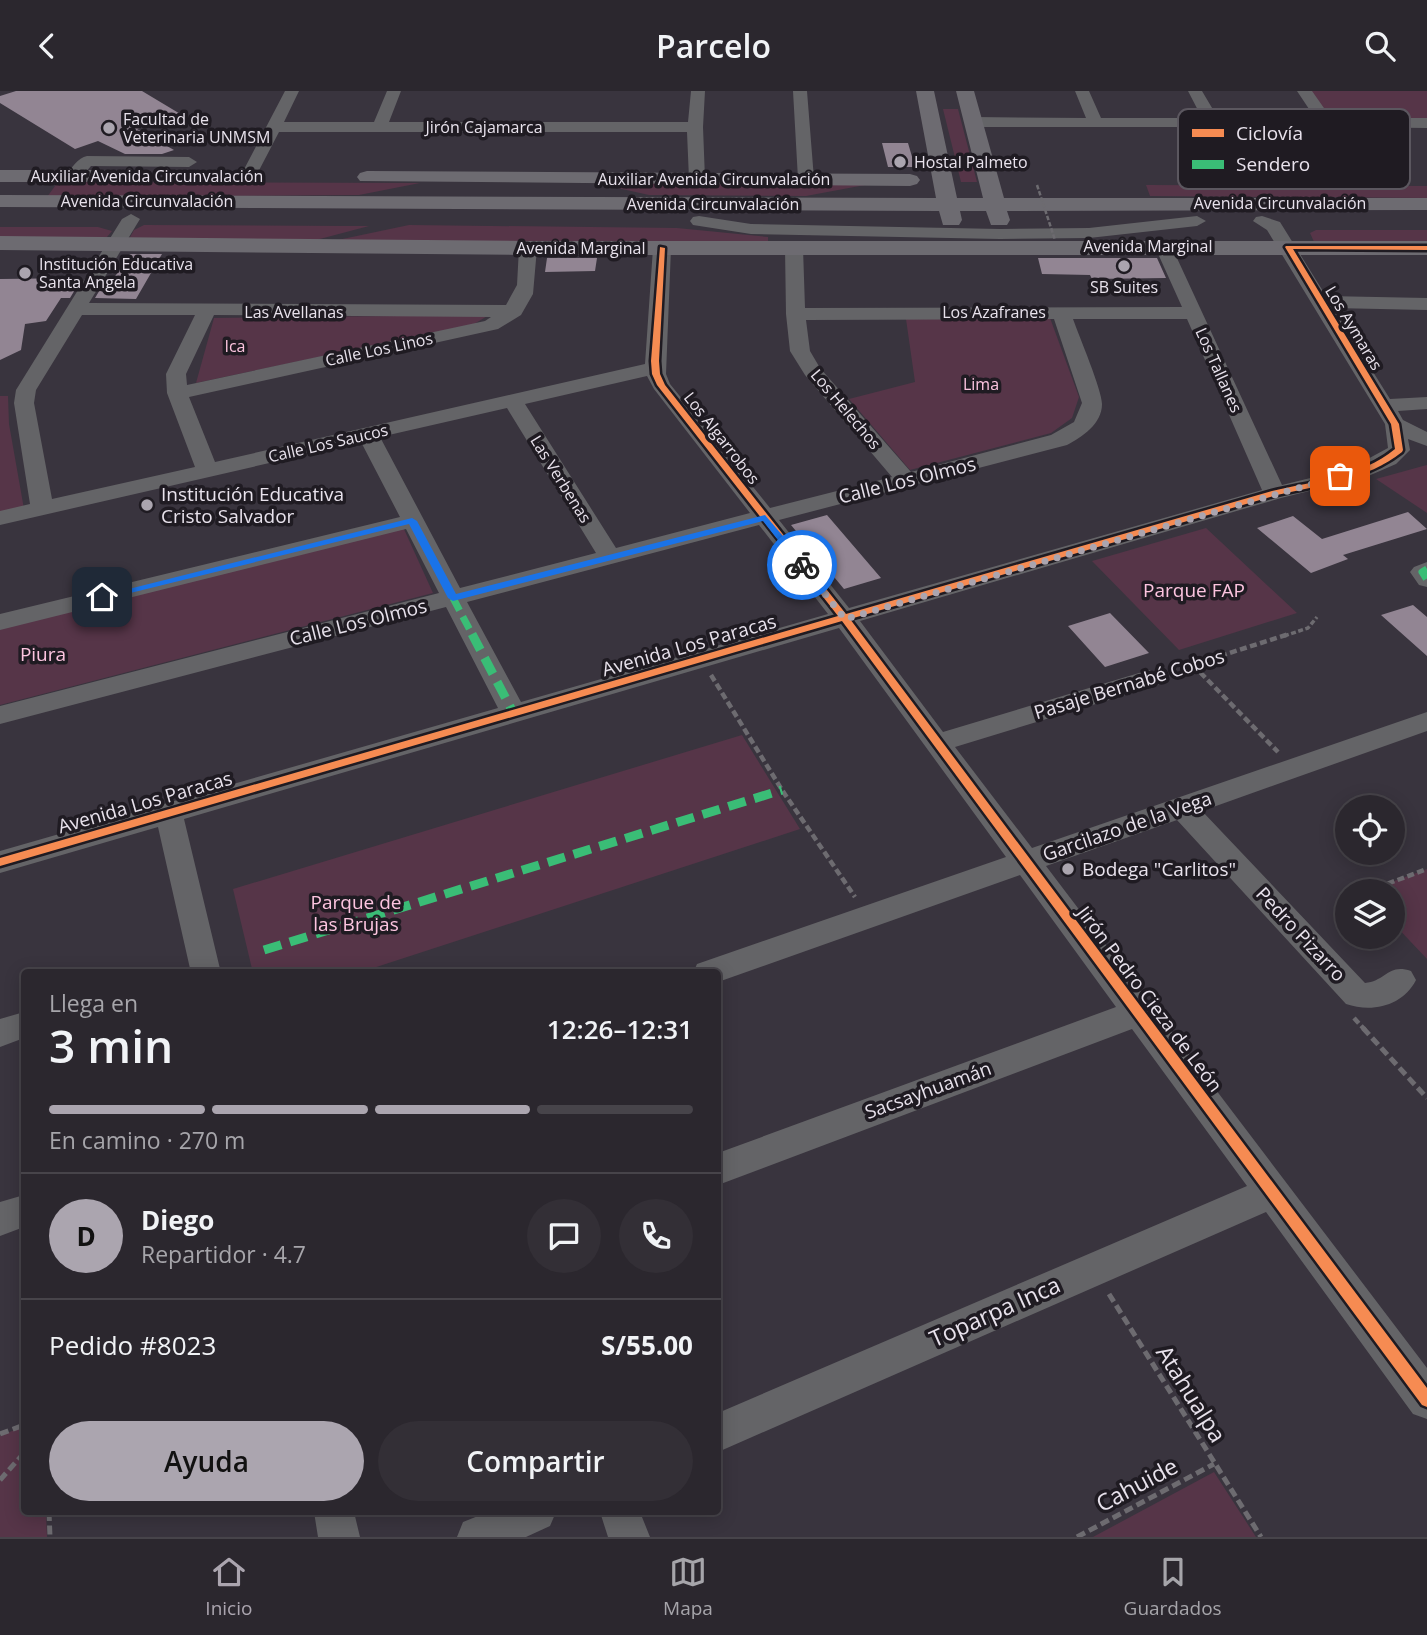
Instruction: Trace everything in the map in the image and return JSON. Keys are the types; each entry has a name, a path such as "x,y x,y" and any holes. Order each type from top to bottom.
{"main road":[{"path":"949,212 927,99 969,107 997,212"},
{"name":"Auxiliar Avenida Circunvalación","path":"0,176 207,177"},
{"name":"Auxiliar Avenida Circunvalación","path":"241,177 274,177"},
{"name":"Auxiliar Avenida Circunvalación","path":"340,177 1012,180"},
{"path":"355,201 457,178"},
{"path":"573,178 669,205"},
{"path":"756,205 901,180"},
{"name":"Avenida Circunvalación","path":"0,201 756,205 949,212"},
{"name":"Avenida Circunvalación","path":"0,217 699,221 949,212 1427,204"},
{"name":"Avenida Circunvalación","path":"997,212 1197,221 1427,221"},
{"path":"298,246 410,220"},
{"name":"Avenida Marginal","path":"0,243 794,248 1164,247 1296,240 1427,248"}],"street":[{"path":"241,177 292,91"},
{"path":"380,126 394,91"},
{"path":"697,179 695,127 698,91"},
{"path":"800,91 806,179"},
{"path":"1082,91 1097,123"},
{"path":"1195,91 1205,109"},
{"path":"1304,91 1317,109"},
{"path":"969,107 1097,123 1178,123"},
{"name":"Jirón Cajamarca","path":"273,127 695,127"},
{"path":"74,176 87,161 189,162"},
{"path":"42,509 24,403 26,390 131,219"},
{"path":"699,221 751,229 1000,234 1089,233 1197,221"},
{"name":"Los Aymaras","path":"1262,221 1296,240 1321,302 1389,415"},
{"name":"Los Tallanes","path":"1164,247 1275,493"},
{"path":"514,311 524,292 528,248"},
{"name":"Los Algarrobos","path":"662,248 656,368 660,384 845,619"},
{"name":"Los Helechos","path":"794,248 795,314 800,351 812,371 907,481"},
{"path":"1321,302 1427,304"},
{"name":"Las Avellanas","path":"74,309 206,312 514,311"},
{"name":"Calle Los Linos","path":"177,393 491,324 514,311"},
{"path":"206,312 176,374 177,393 208,471"},
{"name":"Calle Los Olmos","path":"0,715 1035,448 1079,431 1089,419 1092,403 1061,312"},
{"name":"Los Azafranes","path":"795,314 1194,313"},
{"name":"Calle Los Saucos","path":"0,518 656,368"},
{"name":"Las Verbenas","path":"513,401 610,557"},
{"path":"1389,415 1427,403"},
{"path":"1389,415 1427,440"},
{"name":"Avenida Los Paracas","path":"0,862 1275,493 1362,471 1389,461 1399,450 1389,415"},
{"path":"368,434 514,714"},
{"path":"0,622 412,521"},
{"name":"Jirón Pedro Cieza de León","path":"845,619 1427,1400"},
{"name":"Pasaje Bernabé Cobos","path":"937,743 1149,678"},
{"name":"Garcilazo de la Vega","path":"719,969 1427,721"},
{"name":"Pedro Pizarro","path":"1182,807 1357,995"},
{"path":"169,814 200,969"},
{"path":"1357,995 1367,997 1396,986 1400,980"},
{"name":"Sacsayhuamán","path":"721,1168 1138,1013"},
{"path":"0,1033 21,1026"},
{"name":"Toparpa Inca","path":"721,1432 1272,1192"},
{"path":"0,1219 21,1212"},
{"path":"335,1515 339,1537"},
{"path":"478,1537 529,1515"},
{"path":"621,1515 629,1537"}],"path":[{"path":"1037,185 1055,240"},
{"path":"702,660 782,790 868,917"},
{"path":"1193,665 1294,768"},
{"path":"1400,879 1427,869"},
{"path":"0,1434 21,1426"},
{"path":"0,1480 21,1456"},
{"path":"49,1515 50,1537"}],"green space":[{"path":"1310,91 1427,91 1427,119 1410,119 1410,109 1323,109"},
{"path":"943,109 958,109 977,182 961,182"},
{"path":"58,182 420,183 359,195 47,197"},
{"path":"595,183 865,185 806,196 649,195"},
{"path":"1146,185 1178,185 1178,189 1410,189 1410,186 1427,186 1427,198 1150,196"},
{"path":"144,225 369,226 316,240 129,239 134,230"},
{"path":"409,225 677,228 768,237 768,242 333,241"},
{"path":"0,227 98,227 112,231 107,237 0,241"},
{"path":"1316,230 1427,230 1427,244 1315,244 1310,233"},
{"name":"Ica","path":"489,315 474,324 196,383 214,318"},
{"name":"Lima","path":"1050,318 1079,397 1072,418 1051,433 910,470 849,399 915,382 906,319"},
{"path":"0,396 8,396 9,424 24,509 0,514"},
{"path":"1427,465 1427,513 1376,479 1423,466"},
{"name":"Piura","path":"403,527 433,593 0,705 0,625"},
{"name":"Parque FAP","path":"1206,528 1297,613 1179,650 1092,561"},
{"name":"Parque de las Brujas","path":"742,735 800,829 370,969 252,969 233,889"},
{"path":"1427,869 1427,959 1405,936 1405,879 1400,879"},
{"path":"21,1427 21,1515 46,1515 47,1537 0,1537 0,1436"},
{"path":"1214,1472 1256,1537 1093,1537"}],"building":[{"path":"16,91 142,91 182,115 137,129 174,150 162,154 125,154 98,141 75,149 0,103 0,96"},
{"path":"882,143 908,143 915,167 888,167"},
{"path":"130,254 162,254 136,299 95,298 107,278 114,278"},
{"path":"547,258 597,258 595,271 545,272"},
{"name":"SB Suites","path":"1038,258 1157,258 1166,278 1092,279 1090,275 1042,274"},
{"path":"82,278 70,298 61,298 46,321 25,324 21,350 0,360 0,279"},
{"path":"1408,512 1427,529 1343,555 1348,559 1311,573 1257,528 1293,516 1322,539"},
{"path":"827,515 881,578 844,589 791,525"},
{"path":"1413,605 1427,617 1427,656 1381,615"},
{"path":"1110,613 1149,653 1105,667 1068,626"}],"marked path":[{"path":"1427,569 1422,572 1427,580"},
{"path":"453,598 514,714"},
{"path":"264,950 782,790"}],"cycle path":[{"path":"0,862 1275,493 1358,473 1388,459 1399,450 1395,424 1288,247 1427,248"},
{"path":"662,248 655,361 656,374 661,385 845,619 1427,1400"}],"way so far":[{"path":"802,565 845,619 1340,476"}],"place":[{"name":"Facultad de Veterinaria UNMSM","path":"109,128"},
{"name":"Hostal Palmeto","path":"900,162"},
{"name":"SB Suites","path":"1124,266"},
{"name":"Institución Educativa Santa Angela","path":"25,273"},
{"name":"Institución Educativa Cristo Salvador","path":"147,505"},
{"name":"Bodega \"Carlitos\"","path":"1068,869"}],"route":[{"path":"102,597 412,521 453,598 765,517 802,565"}]}
